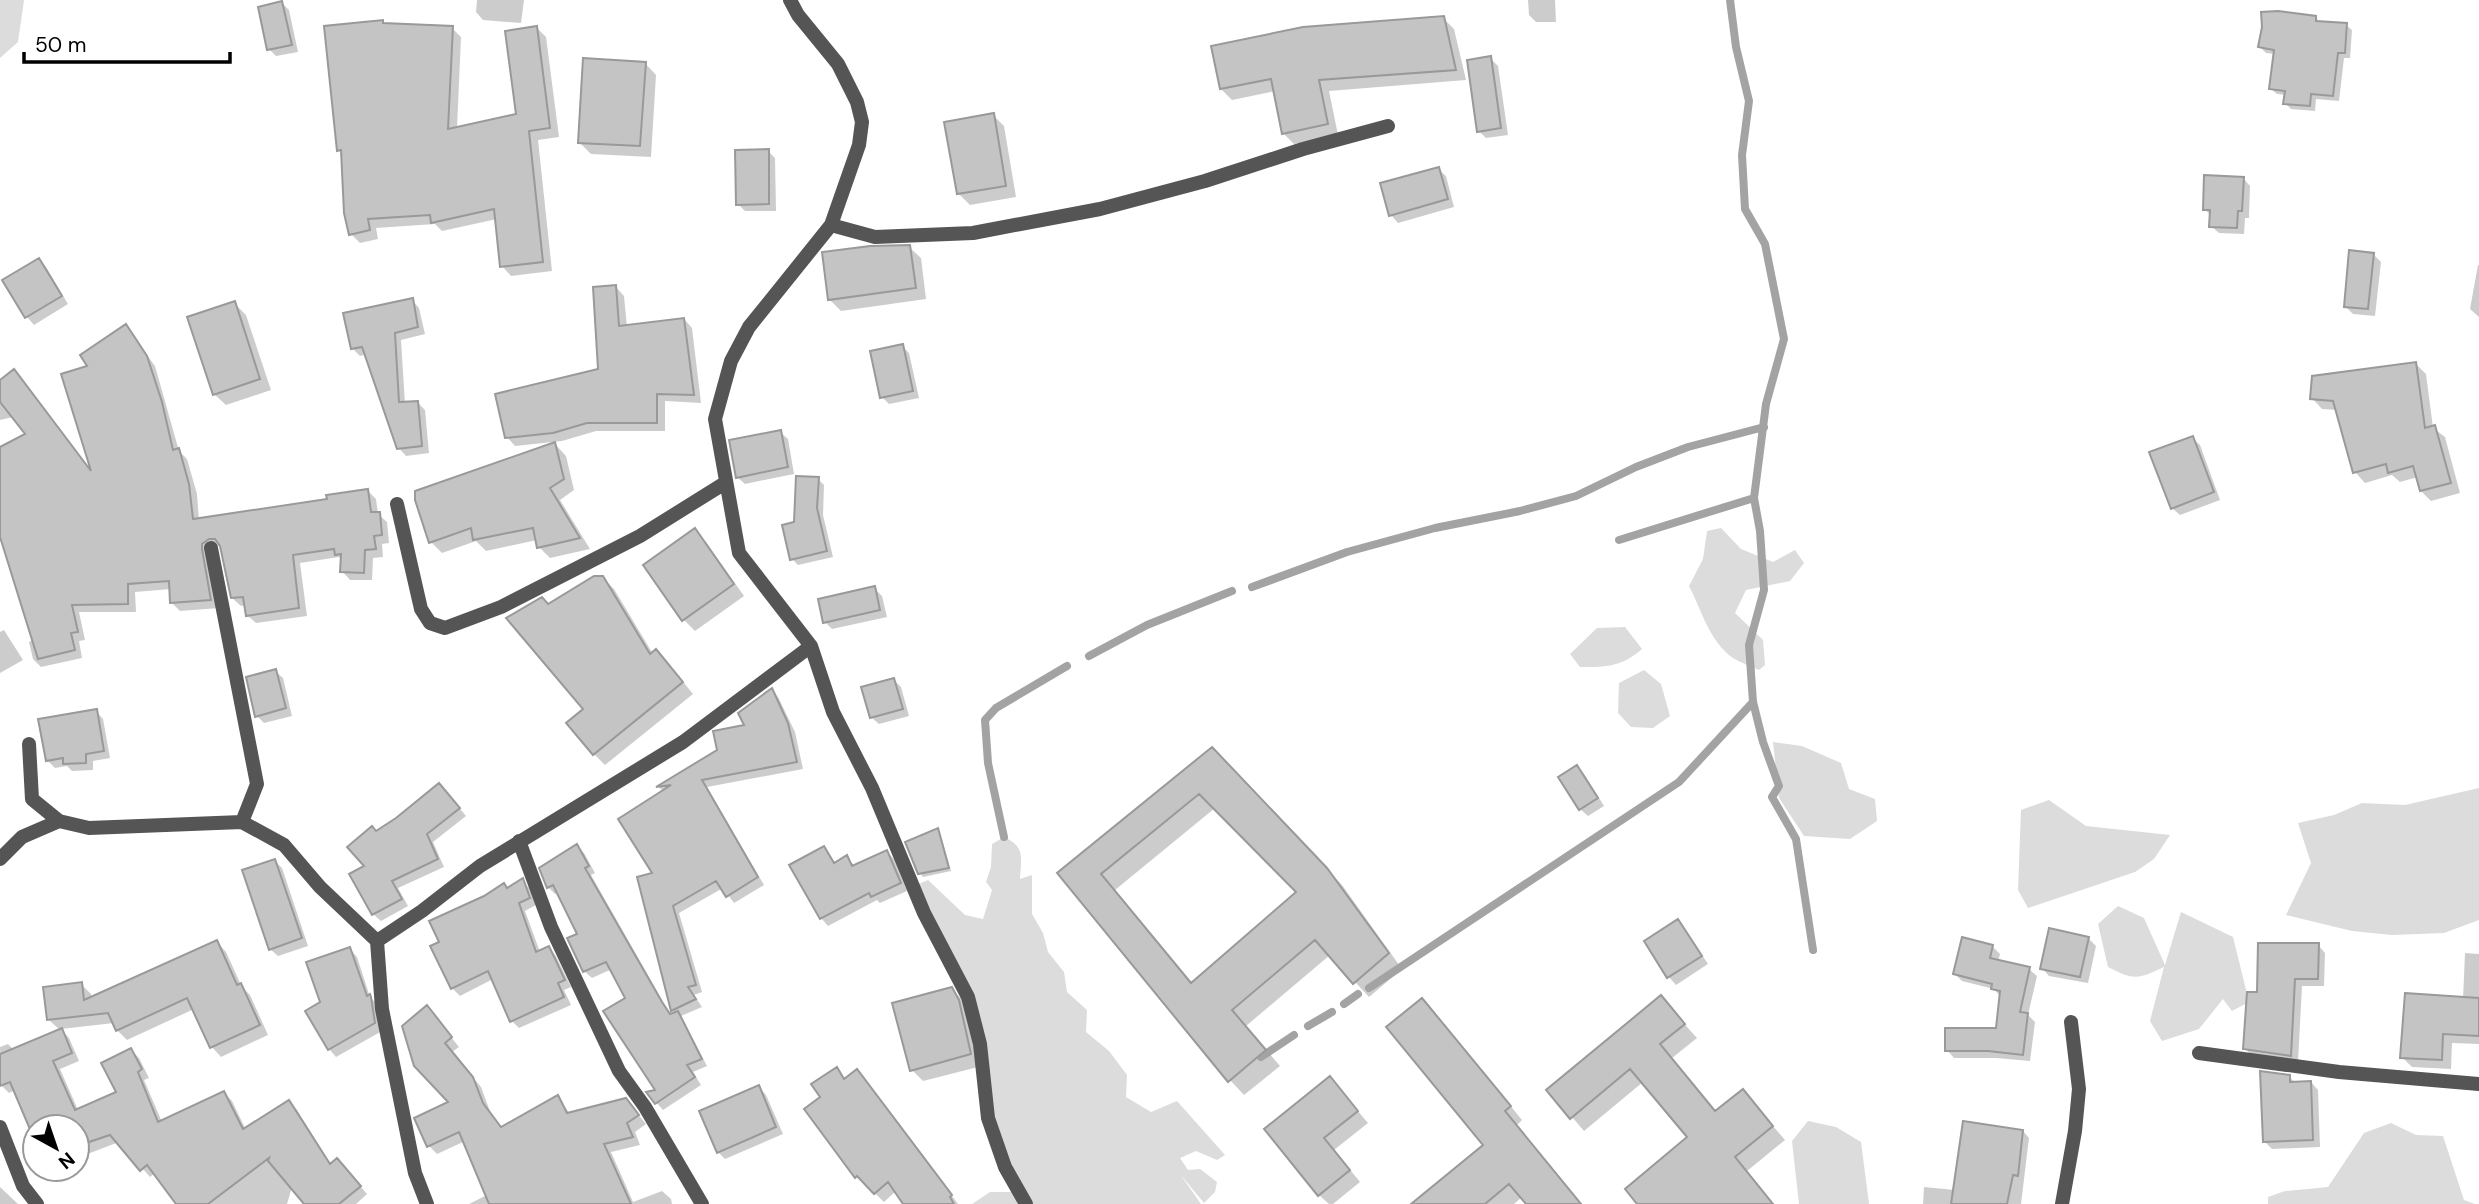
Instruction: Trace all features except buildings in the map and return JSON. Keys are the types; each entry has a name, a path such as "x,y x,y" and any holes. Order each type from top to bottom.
{"street":[{"path":"790,0 803,21 838,64 857,102 862,122 859,145 831,225 749,327 731,361 715,419 725,483 739,553 811,646 833,712 872,788 924,913 968,997 980,1044 988,1118 1005,1167 1026,1204"},
{"path":"831,225 874,237 984,231 1100,209 1205,181 1303,149 1388,126"},
{"path":"397,504 421,609 429,623 445,628 501,607 639,536 725,483"},
{"path":"211,548 257,784 242,822"},
{"path":"377,941 422,911 480,866 683,742 811,646"},
{"path":"29,744 32,799 59,821 89,828 242,822 285,845 320,887 377,941 382,1009 415,1173 427,1204"},
{"path":"0,842 22,837 59,821"},
{"path":"0,859 22,837"},
{"path":"519,841 551,927 619,1071 645,1107 702,1204"},
{"path":"2062,1204 2075,1131 2079,1089 2071,1022"},
{"path":"2199,1053 2339,1072 2479,1084"},
{"path":"0,1127 23,1186 37,1204"}],"shaded area":[{"path":"0,0 24,0 18,42 0,58"},
{"path":"1721,528 1741,549 1773,562 1795,550 1804,563 1790,581 1746,590 1735,613 1763,640 1765,665 1759,670 1733,658 1718,643 1689,586 1703,559 1707,531"},
{"path":"1625,627 1642,649 1620,663 1580,667 1570,654 1597,628"},
{"path":"1644,670 1661,684 1670,716 1653,728 1631,727 1618,713 1619,683"},
{"path":"1773,742 1802,746 1841,763 1849,789 1875,799 1877,821 1850,839 1804,836 1779,798"},
{"path":"2479,788 2479,920 2444,933 2392,935 2352,931 2286,915 2311,863 2298,823 2334,815 2362,803 2405,805"},
{"path":"2049,800 2086,826 2170,835 2154,859 2135,872 2028,908 2018,890 2021,810"},
{"path":"1004,837 1016,845 1021,854 1020,879 1032,875 1032,914 1043,933 1048,952 1064,972 1067,992 1087,1010 1086,1032 1109,1051 1127,1075 1126,1097 1151,1112 1177,1101 1225,1155 1217,1160 1196,1151 1180,1158 1188,1170 1200,1169 1217,1182 1215,1192 1204,1203 1180,1174 1201,1204 1022,1204 1018,1197 1017,1204 972,1204 990,1192 1016,1192 983,1082 963,992 914,886 928,880 965,915 983,919 992,890 986,882 991,867 992,844"},
{"path":"2118,906 2144,918 2165,965 2181,912 2233,937 2249,1002 2232,1011 2223,999 2199,1029 2162,1041 2150,1021 2164,967 2136,977 2124,975 2108,967 2098,924"},
{"path":"1808,1121 1836,1127 1861,1142 1869,1204 1799,1204 1792,1141"},
{"path":"2391,1123 2416,1135 2443,1136 2464,1200 2475,1204 2268,1204 2268,1197 2285,1191 2328,1187 2364,1133"}],"waterway":[{"path":"1730,0 1736,47 1749,101 1742,155 1745,209 1765,244 1784,339 1766,404 1754,498 1760,531 1764,590 1749,645 1753,702 1763,742 1779,786 1772,797 1796,839 1813,950"},
{"path":"1252,587 1347,552 1435,528 1520,511 1576,496 1636,467 1688,447 1764,427"},
{"path":"1619,540 1754,498"},
{"path":"1089,656 1147,625 1232,591"},
{"path":"1004,837 988,763 985,720 996,708 1067,666"},
{"path":"1369,988 1679,782 1753,702"},
{"path":"1344,1004 1358,994"},
{"path":"1308,1026 1332,1012"},
{"path":"1261,1057 1294,1035"}]}
